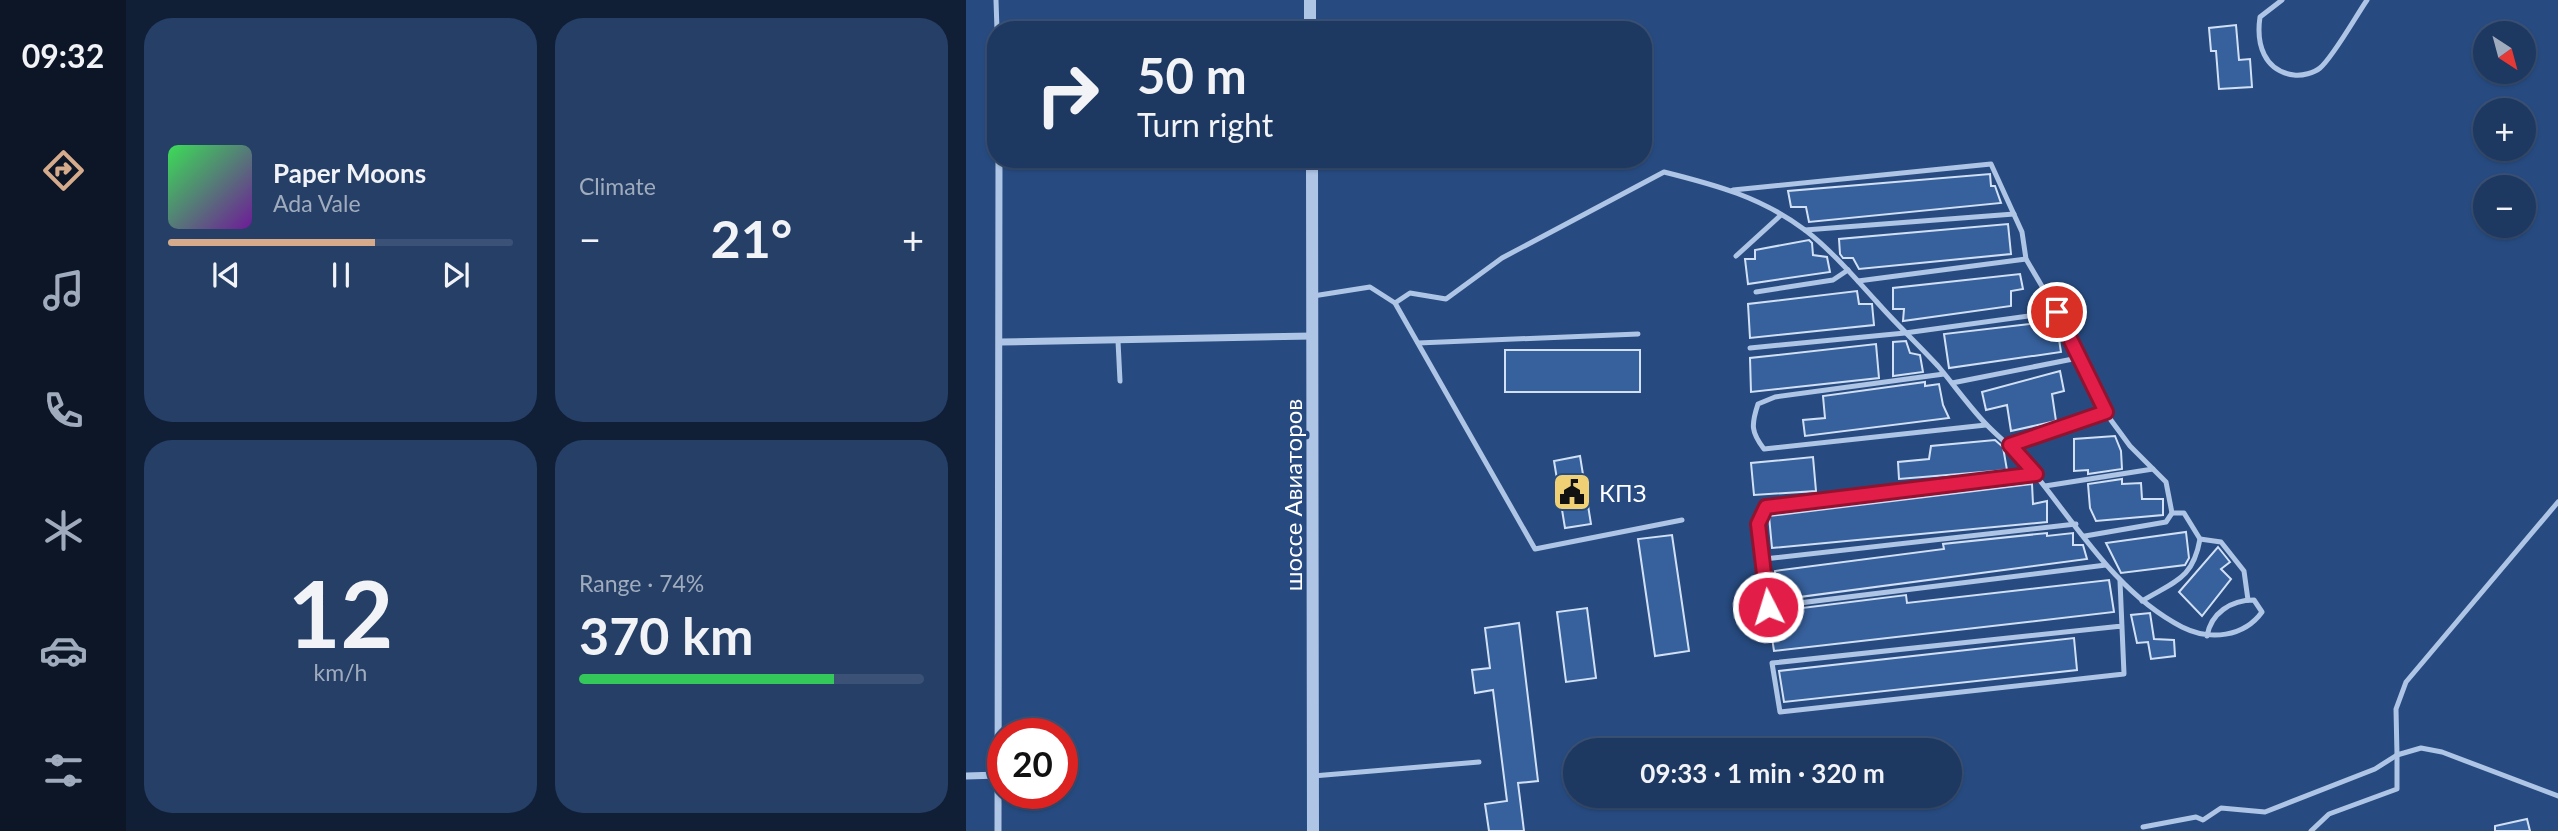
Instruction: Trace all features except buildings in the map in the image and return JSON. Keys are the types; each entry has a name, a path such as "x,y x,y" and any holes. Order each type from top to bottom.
{"street":[{"path":"1310,0 1310,21"},
{"path":"999,168 999,718"},
{"name":"шоссе Авиаторов","path":"1312,168 1313,831"},
{"path":"1000,342 1313,336"},
{"path":"966,776 987,775"},
{"path":"998,809 998,831"}],"lane":[{"path":"996,0 997,21"},
{"path":"2282,0 2260,17 2258,34 2261,50 2270,63 2283,73 2302,76 2320,69 2367,0"},
{"path":"1733,190 1991,164 2022,232 2026,259 2057,312 2106,412 2130,446 2166,482 2172,513 2166,522 2085,536"},
{"path":"1395,303 1410,293 1446,299 1502,258 1664,172 1733,190 1805,230 1848,270 1944,374 1986,425 2010,445 2036,474 2106,565 2142,601 2183,628 2207,636 2235,633 2255,622 2263,612 2254,600 2241,600 2223,609 2210,622 2207,636"},
{"path":"1805,230 2014,214"},
{"path":"1736,256 1781,215"},
{"path":"1858,281 2026,259"},
{"path":"1755,292 1833,280 1848,270"},
{"path":"1313,296 1370,287 1395,303 1535,548 1682,520"},
{"path":"1750,348 1905,333 2057,312"},
{"path":"1418,343 1638,334"},
{"path":"1118,341 1120,381"},
{"path":"1952,383 2078,358"},
{"path":"1944,374 1775,397 1758,404 1753,418 1754,435 1764,449 1986,425"},
{"path":"2010,445 2106,412"},
{"path":"2045,486 2152,468"},
{"path":"2036,474 1766,507 1758,524 1768,607 2106,565"},
{"path":"2311,831 2329,814 2398,789 2396,709 2406,682 2558,502"},
{"path":"2142,601 2185,575 2197,560 2200,539 2184,513 2172,513"},
{"path":"1763,559 2076,524"},
{"path":"2200,539 2221,542 2244,571 2248,600"},
{"path":"2120,581 2122,625 2124,674 1780,712 1772,663 2122,625"},
{"path":"2143,827 2196,817 2203,820 2221,807 2265,812 2375,769 2397,755 2421,747 2442,752 2558,796"},
{"path":"1313,775 1479,762"}],"place":[{"name":"КПЗ","path":"1572,492"}],"route":[{"path":"1768,607 1758,524 1766,507 2036,474 2010,445 2106,412 2057,312"}]}
